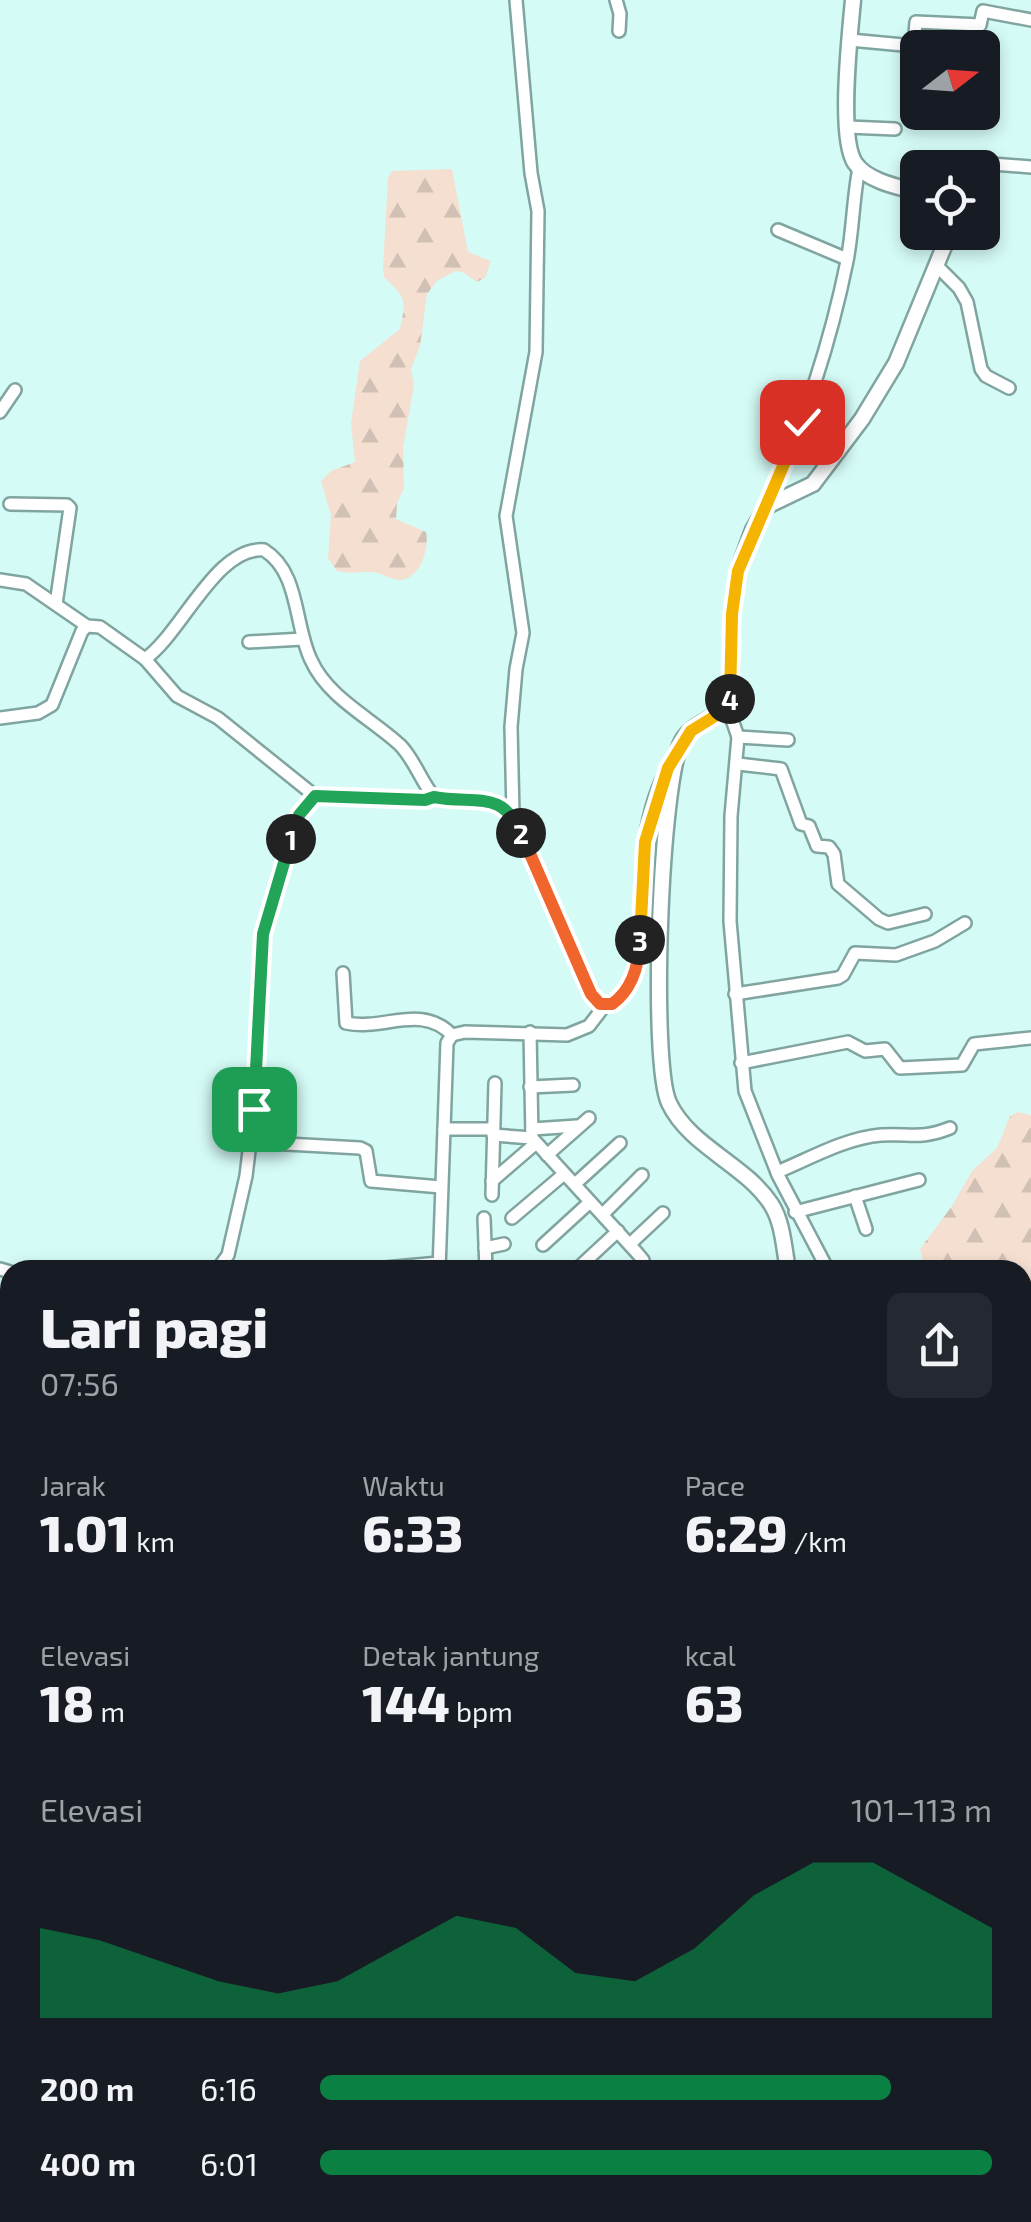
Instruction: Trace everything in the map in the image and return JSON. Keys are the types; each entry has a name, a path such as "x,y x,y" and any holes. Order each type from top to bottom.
{"street":[{"path":"516,0 531,173 538,211 536,352 506,516 523,633 511,728 514,814 591,994 606,1006"},
{"path":"616,0 620,31"},
{"path":"853,0 850,151 859,168 900,188"},
{"path":"990,0 996,13"},
{"path":"850,40 914,46 916,22 980,25 983,11 1031,20"},
{"path":"848,127 895,129"},
{"path":"1000,165 1031,167"},
{"path":"823,1260 795,1212 745,1090 730,921 731,816 738,737 728,708 738,571 802,422 847,260 859,168"},
{"path":"778,230 847,260"},
{"path":"766,506 813,484 862,418 896,363 944,250"},
{"path":"938,267 967,302 986,376 1009,388"},
{"path":"0,412 15,390"},
{"path":"10,504 70,508 56,604"},
{"path":"145,659 166,643 216,573 254,549 273,556 286,573 303,639 318,673 364,718 400,745 434,797"},
{"path":"0,580 26,584 87,626 100,628 145,659 177,696 218,718 315,796 425,800 434,797 492,802 514,814"},
{"path":"0,718 38,713 52,705 87,626"},
{"path":"249,642 303,639"},
{"path":"452,1035 490,1031 567,1036 590,1026 606,1006 624,994 639,951 645,842 655,800 691,731 728,708"},
{"path":"738,737 788,740"},
{"path":"676,756 664,837 664,1087 680,1119 772,1205 779,1220 786,1260"},
{"path":"738,764 781,769 801,824 809,826 817,846 828,847 834,854 838,884 856,901 888,923 925,914"},
{"path":"224,1260 246,1176 263,934 299,815 315,796"},
{"path":"735,994 838,978 855,954 896,954 936,942 965,923"},
{"path":"343,973 348,1024 425,1018 444,1026 452,1035"},
{"path":"530,1032 533,1137 643,1260"},
{"path":"439,1260 446,1052 452,1035"},
{"path":"741,1063 848,1042 865,1051 885,1049 900,1068 960,1065 974,1044 1031,1038"},
{"path":"496,1082 492,1188 533,1137"},
{"path":"530,1086 573,1085"},
{"path":"547,1155 590,1118"},
{"path":"444,1129 533,1137 578,1126"},
{"path":"777,1172 818,1153 879,1135 926,1137 950,1128"},
{"path":"250,1142 360,1148 366,1151 372,1181 441,1187"},
{"path":"575,1184 620,1143"},
{"path":"512,1218 564,1174"},
{"path":"603,1214 642,1175"},
{"path":"795,1212 920,1180"},
{"path":"856,1196 866,1229"},
{"path":"543,1244 590,1202"},
{"path":"630,1244 663,1214"},
{"path":"484,1218 486,1260"},
{"path":"587,1260 618,1232"},
{"path":"485,1248 504,1244"}],"green space":[{"path":"452,169 468,252 491,261 485,278 477,282 455,271 437,281 427,294 420,346 411,369 414,386 403,447 404,488 397,503 396,519 426,532 424,557 416,572 402,580 374,572 337,571 328,558 331,515 321,481 331,471 355,462 351,423 360,361 400,329 404,304 384,277 388,178 392,171"},
{"path":"1018,1112 1031,1115 1031,1260 923,1260 920,1249 972,1171 997,1148 1010,1116"}],"route":[{"path":"254,1109 263,934 299,815 315,796 425,800 434,797 503,806 514,814 595,1000 606,1006 624,994 639,951 645,842 655,800 686,735 730,704 732,614 738,571 802,422"}]}
